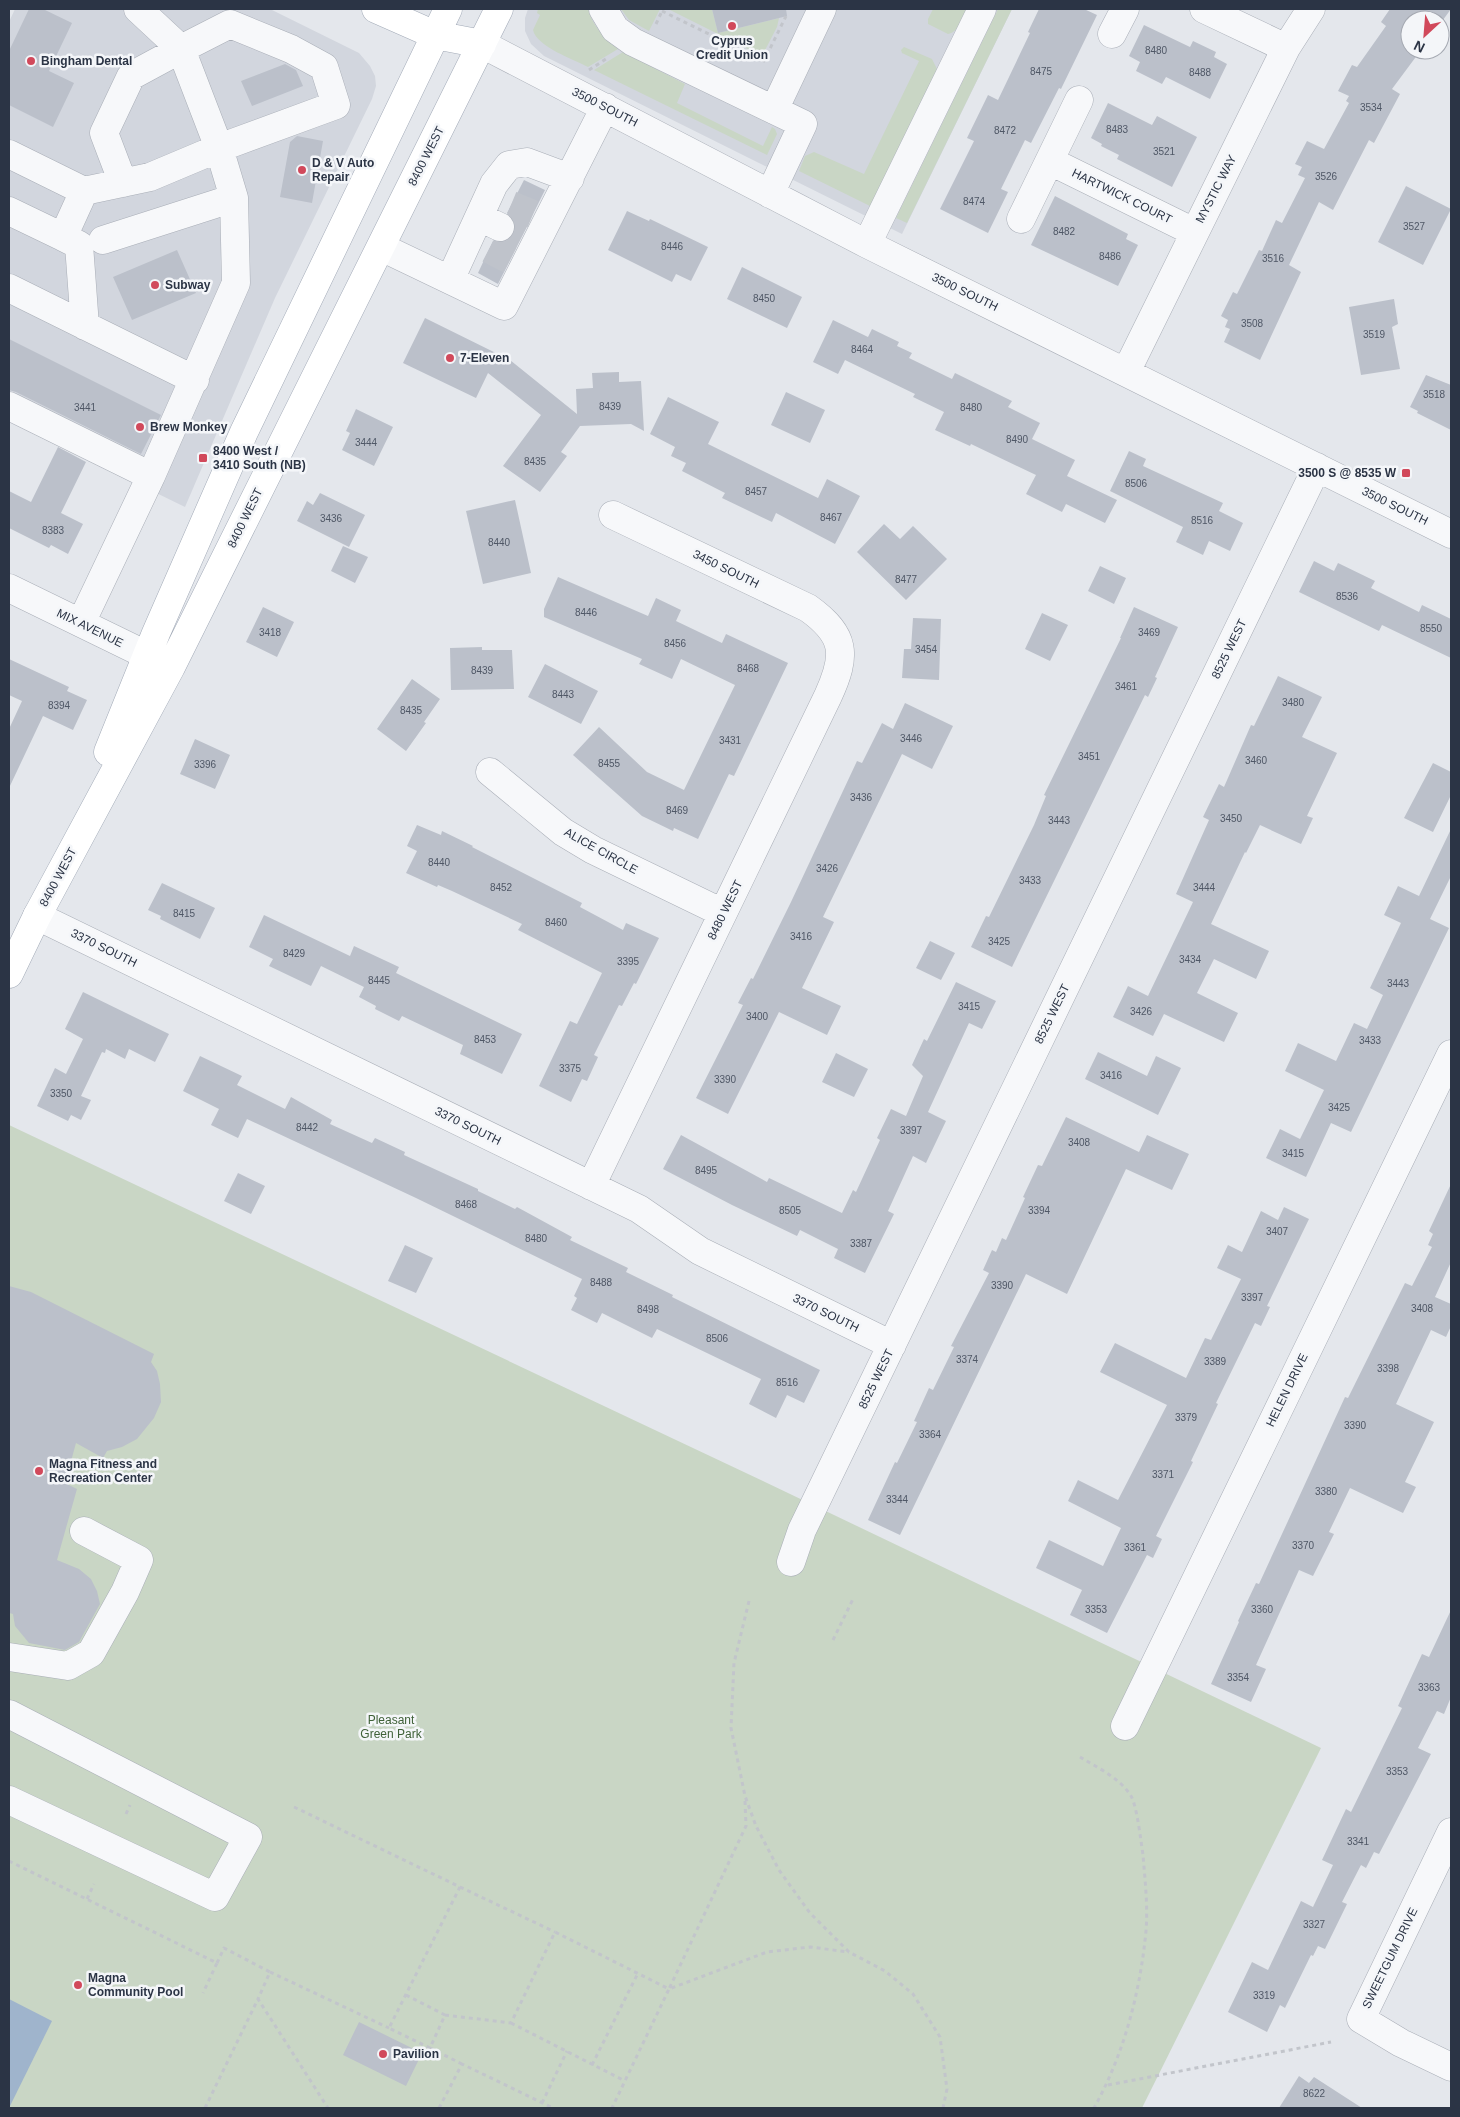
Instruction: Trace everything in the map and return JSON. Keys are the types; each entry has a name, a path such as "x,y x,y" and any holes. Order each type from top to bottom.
{"main road":[{"name":"3500 SOUTH","path":"376,9 441,17 482,44"},
{"name":"8400 WEST","path":"9,974 37,916 100,773 381,247 499,9"},
{"name":"8400 WEST","path":"159,661 244,432 441,17"}],"street":[{"path":"80,623 151,476 195,380 236,283 234,198 219,148 180,49 138,9"},
{"path":"603,9 608,20 623,36 803,124 770,194"},
{"path":"774,110 822,9"},
{"path":"867,244 982,9"},
{"path":"1112,34 1124,9"},
{"path":"1204,9 1286,48"},
{"name":"MYSTIC WAY","path":"1126,372 1286,48 1312,9"},
{"path":"9,154 84,191 123,183 150,177 219,148 336,105 324,67 291,49 230,24 131,76 104,133 123,183"},
{"name":"3500 SOUTH","path":"482,44 867,244 1451,534"},
{"path":"1021,219 1079,100"},
{"path":"450,280 570,178 606,107"},
{"name":"HARTWICK COURT","path":"1050,161 1194,232"},
{"path":"381,247 504,306 509,231 509,165 527,162 570,178"},
{"path":"63,237 84,191"},
{"path":"103,240 234,198"},
{"path":"9,211 79,245 85,326"},
{"path":"9,288 195,380"},
{"path":"9,406 151,476"},
{"name":"8525 WEST","path":"791,1562 802,1530 1317,467"},
{"name":"3450 SOUTH","path":"613,515 808,608 823,619 834,631"},
{"name":"MIX AVENUE","path":"9,588 159,661"},
{"name":"8480 WEST","path":"591,1186 835,681 841,665 840,648 834,631"},
{"name":"ALICE CIRCLE","path":"490,772 564,832 593,850 723,914"},
{"name":"3370 SOUTH","path":"37,916 645,1213 700,1251 892,1345"},
{"name":"HELEN DRIVE","path":"1125,1726 1451,1054"},
{"path":"9,1657 68,1666 91,1653 125,1592 139,1560 84,1531"},
{"path":"9,1714 248,1837 216,1897 9,1800"},
{"name":"SWEETGUM DRIVE","path":"1451,1832 1361,2019 1401,2043 1451,2067"}],"path":[{"path":"655,25 663,10 764,61 786,16"},
{"path":"588,70 612,55"},
{"path":"833,1640 853,1600"},
{"path":"749,1601 734,1663 731,1728 745,1796 756,1826 779,1870 810,1913 849,1952 885,1971 913,1994 940,2037 947,2089 943,2108"},
{"path":"1080,1757 1119,1782 1132,1797 1141,1840 1145,1883 1146,1930 1136,2002 1107,2085 1094,2108"},
{"path":"612,2108 746,1826 745,1796"},
{"path":"294,1807 460,1888 556,1932 669,1989 767,1952 810,1947 849,1952"},
{"path":"9,1861 217,1963"},
{"path":"88,1900 94,1884"},
{"path":"389,2028 460,1888"},
{"path":"511,2023 556,1932"},
{"path":"202,1993 224,1948 553,2108"},
{"path":"205,2108 270,1972"},
{"path":"592,2065 638,1973"},
{"path":"406,1995 445,2015 511,2023 625,2081"},
{"path":"258,1999 328,2108"},
{"path":"430,2048 445,2015"},
{"path":"1107,2085 1331,2042"},
{"path":"542,2103 567,2051"},
{"path":"439,2108 462,2064"}],"shaded area":[{"path":"15,9 270,9 359,53 370,66 375,76 376,86 372,99 275,298 185,507 9,421 9,22"},
{"path":"528,9 1012,9 902,234 544,56 531,44 525,31 525,18"}],"green space":[{"path":"538,9 588,9 600,31 618,49 588,67 565,56 548,47 536,36 533,30 540,15 537,13"},
{"path":"621,9 660,9 649,31 629,20"},
{"path":"668,9 712,9 718,33 779,18 777,27 762,56"},
{"path":"933,9 967,9 958,28 948,34 928,24 928,19"},
{"path":"998,9 1012,9 907,223 896,218"},
{"path":"904,47 932,59 937,69 870,206 799,171 805,156 814,152 864,174 919,61 902,53 901,50"},
{"path":"623,52 685,84 677,103 763,146 772,127 775,129 777,134 767,155 594,70"},
{"name":"Pleasant Green Park","path":"9,1125 765,1482 1321,1748 1142,2108 9,2108"}],"water":[{"path":"9,1999 52,2021 9,2108"}],"building":[{"name":"Bingham Dental","path":"29,9 43,9 72,23 49,71 74,83 53,127 9,105 9,51"},
{"name":"Cyprus Credit Union","path":"712,9 786,9 787,16 718,33"},
{"path":"1039,9 1084,9 1097,15 1061,89 1059,88 1031,143 1025,140 1001,189 1008,192 988,233 940,209 974,141 967,138 988,95 998,100 1030,33 1028,32"},
{"path":"1390,9 1451,9 1400,10 1400,60 1414,60 1392,89 1400,94 1374,143 1369,140 1333,210 1319,202 1289,265 1301,272 1260,360 1224,342 1230,329 1225,327 1228,320 1221,316 1233,292 1237,294 1259,250 1262,251 1276,220 1282,223 1305,178 1298,175 1302,167 1295,164 1307,141 1324,149 1349,103 1346,101 1349,96 1338,91 1352,65 1357,67 1386,26 1381,22"},
{"path":"1144,25 1190,47 1193,41 1216,52 1214,57 1227,64 1210,99 1166,77 1162,84 1136,71 1140,62 1129,56"},
{"path":"285,64 296,70 303,86 252,106 241,81"},
{"path":"1108,103 1152,125 1157,116 1197,137 1172,187 1117,159 1119,155 1101,146 1102,144 1091,138"},
{"name":"D & V Auto Repair","path":"297,136 323,141 312,203 280,197 290,142"},
{"path":"524,180 545,190 498,284 478,273 493,241 502,242 508,240 514,234 515,225 513,219 507,213"},
{"path":"1406,186 1451,209 1423,265 1378,242"},
{"path":"1055,196 1128,234 1126,239 1138,245 1118,286 1031,245"},
{"path":"627,211 649,221 650,219 708,247 691,281 676,274 672,282 608,250"},
{"name":"Subway","path":"177,250 196,293 132,320 113,277"},
{"path":"742,267 802,297 787,328 727,299"},
{"path":"1394,299 1398,324 1392,327 1400,369 1361,375 1349,307"},
{"path":"425,318 510,360 577,414 576,389 593,388 592,373 619,372 619,382 641,381 644,431 631,424 580,426 561,452 567,456 540,492 503,466 541,415 488,373 476,398 403,363"},
{"path":"833,320 868,337 872,329 899,342 897,346 912,353 909,358 952,379 955,373 1012,401 1008,407 1040,423 1032,439 1075,460 1067,476 1117,500 1105,523 1066,504 1062,512 1026,494 1036,475 971,444 970,446 935,430 944,412 913,397 915,394 845,360 838,374 813,362"},
{"path":"9,339 161,415 141,454 9,390"},
{"path":"1426,375 1451,385 1451,430 1417,413 1418,411 1410,407"},
{"path":"786,392 825,410 810,443 771,425"},
{"path":"668,397 719,422 708,444 818,498 827,479 860,496 835,544 776,513 772,522 722,498 725,493 682,471 686,463 671,456 675,447 650,434"},
{"path":"356,409 393,427 374,466 342,450 350,433 346,431"},
{"path":"58,447 86,462 61,513 83,524 68,554 51,545 49,548 9,528 9,491 31,502"},
{"path":"1129,451 1146,459 1143,466 1223,503 1219,511 1243,523 1230,551 1209,541 1203,555 1176,542 1183,527 1110,491"},
{"path":"320,493 365,515 349,547 297,521 307,501 313,505"},
{"path":"515,500 531,573 483,584 466,511"},
{"path":"884,524 900,539 913,526 947,559 906,600 857,552"},
{"path":"343,546 368,557 355,583 331,571"},
{"path":"1314,561 1334,571 1338,563 1375,581 1371,588 1419,612 1422,605 1451,619 1451,658 1382,625 1379,631 1299,592"},
{"path":"1100,566 1126,578 1114,604 1088,591"},
{"path":"558,577 648,616 656,598 681,610 676,621 722,643 726,634 788,663 734,776 729,774 698,839 674,828 673,831 642,816 573,755 599,727 647,772 684,790 735,685 681,659 672,679 639,664 642,659 544,617 544,609"},
{"path":"263,607 294,622 277,657 246,642"},
{"path":"1134,607 1178,627 1148,697 1145,695 1012,967 971,947 986,916 989,917 1034,825 1046,796 1044,795 1121,638"},
{"path":"1042,613 1068,625 1050,661 1025,649"},
{"path":"913,618 941,619 939,680 902,678 904,649 911,649"},
{"path":"482,647 482,650 512,650 514,689 451,690 450,648"},
{"path":"9,659 69,687 67,691 87,700 73,730 43,716 9,788 9,729 22,701 9,695"},
{"path":"545,664 598,691 581,724 528,697"},
{"path":"1278,676 1322,697 1302,737 1337,753 1307,816 1313,818 1301,844 1260,825 1211,924 1269,951 1256,979 1214,959 1197,993 1238,1013 1224,1042 1164,1014 1153,1036 1113,1017 1128,986 1148,996 1193,902 1176,894 1209,820 1203,817 1219,784 1224,787 1251,725 1254,726"},
{"path":"412,679 440,699 406,751 377,729"},
{"path":"905,703 953,726 932,769 902,754 823,917 834,922 802,988 841,1006 827,1035 779,1012 728,1114 696,1098 743,1005 738,1003 751,978 753,979 791,902 857,761 862,763 882,723 893,729"},
{"path":"195,739 230,755 215,789 180,774"},
{"path":"1433,763 1451,772 1451,795 1433,832 1404,818"},
{"path":"417,825 441,835 442,831 473,846 582,903 580,907 623,930 626,923 659,938 636,984 634,983 622,1006 619,1005 594,1055 598,1057 587,1081 582,1079 571,1102 539,1086 570,1021 577,1024 602,973 518,930 522,924 452,891 438,885 437,887 406,873 417,851 407,846"},
{"path":"1451,829 1451,876 1430,919 1449,928 1351,1132 1331,1123 1306,1177 1266,1158 1280,1129 1300,1139 1324,1090 1285,1071 1298,1043 1336,1061 1354,1023 1367,1029 1383,995 1370,988 1401,923 1384,915 1398,886 1419,896"},
{"path":"162,883 215,908 200,939 160,919 161,916 148,910"},
{"path":"264,915 350,956 354,946 399,967 396,973 522,1034 502,1074 460,1054 463,1045 402,1016 399,1021 375,1009 376,1006 359,997 364,987 321,966 311,986 269,966 273,959 249,947"},
{"path":"930,941 955,953 941,980 916,968"},
{"path":"956,982 996,1001 982,1029 969,1023 928,1112 946,1121 926,1163 913,1156 888,1211 894,1214 865,1273 834,1258 838,1249 800,1230 797,1236 663,1169 681,1135 767,1182 769,1178 842,1213 853,1190 856,1192 880,1140 877,1138 891,1109 906,1116 923,1076 912,1065 924,1039 927,1041"},
{"path":"83,992 169,1034 155,1062 129,1049 125,1059 106,1049 105,1053 102,1052 81,1096 91,1100 81,1120 71,1115 68,1121 37,1106 55,1068 66,1074 83,1039 65,1029"},
{"path":"1098,1052 1147,1076 1156,1056 1181,1068 1158,1115 1085,1079"},
{"path":"836,1053 868,1069 854,1097 822,1082"},
{"path":"200,1056 242,1076 237,1085 285,1109 291,1097 332,1120 330,1124 372,1143 375,1138 405,1152 404,1155 478,1189 478,1191 515,1209 517,1207 572,1237 570,1240 628,1268 626,1272 673,1295 672,1297 820,1370 804,1403 787,1395 776,1418 749,1404 761,1379 657,1329 652,1338 602,1313 597,1323 571,1310 577,1298 574,1296 582,1279 416,1198 247,1119 238,1138 211,1125 219,1109 183,1091"},
{"path":"1066,1117 1139,1152 1147,1135 1189,1154 1172,1190 1126,1169 1067,1294 1026,1274 900,1535 868,1520 895,1462 897,1463 917,1422 914,1421 929,1388 933,1390 954,1347 951,1346 989,1273 983,1270 992,1250 996,1252 1002,1238 1006,1240 1038,1165 1042,1166"},
{"path":"238,1173 265,1186 251,1214 224,1201"},
{"path":"1451,1184 1451,1262 1435,1297 1451,1304 1451,1326 1446,1337 1431,1330 1396,1404 1434,1422 1405,1482 1416,1487 1403,1513 1350,1488 1329,1532 1334,1534 1313,1576 1299,1570 1256,1665 1266,1669 1251,1702 1211,1684 1238,1621 1256,1583 1259,1584 1345,1397 1348,1398 1405,1283 1412,1286 1432,1247 1428,1245 1433,1234 1429,1231"},
{"path":"1284,1207 1309,1219 1267,1306 1270,1307 1261,1326 1255,1323 1216,1403 1218,1404 1191,1461 1193,1462 1156,1536 1162,1539 1153,1558 1147,1555 1107,1633 1070,1615 1082,1590 1036,1568 1049,1540 1103,1566 1121,1528 1068,1501 1078,1480 1118,1500 1167,1405 1100,1372 1115,1343 1186,1378 1205,1338 1211,1340 1241,1279 1217,1268 1228,1245 1242,1252 1261,1211 1278,1220"},
{"path":"405,1245 433,1258 416,1293 388,1281"},
{"name":"Magna Fitness and Recreation Center","path":"9,1286 31,1292 154,1354 151,1362 157,1371 160,1384 161,1402 154,1418 137,1439 122,1447 107,1451 103,1458 76,1443 65,1483 77,1489 57,1560 79,1569 91,1579 97,1591 100,1604 79,1642 65,1650 29,1643 15,1626 13,1614 9,1613"},
{"path":"1451,1610 1451,1697 1444,1714 1437,1711 1418,1748 1431,1754 1379,1854 1374,1852 1366,1868 1361,1865 1342,1902 1347,1904 1325,1949 1318,1946 1313,1956 1311,1955 1285,2008 1280,2005 1267,2032 1228,2012 1252,1962 1268,1970 1301,1901 1313,1907 1333,1865 1322,1860 1346,1809 1351,1812 1402,1708 1398,1706 1422,1654 1429,1657"},
{"name":"Pavilion","path":"359,2022 422,2053 406,2086 343,2055"},
{"path":"1299,2076 1309,2083 1314,2077 1362,2108 1279,2108"}],"tunnel":[{"path":"511,205 533,214"},
{"path":"500,227 521,238"},
{"path":"489,249 510,260"}],"place":[{"name":"Cyprus Credit Union","path":"732,26"},
{"name":"Bingham Dental","path":"31,61"},
{"name":"D & V Auto Repair","path":"302,170"},
{"name":"Subway","path":"155,285"},
{"name":"7-Eleven","path":"450,358"},
{"name":"Brew Monkey","path":"140,427"},
{"name":"8400 West / 3410 South (NB)","path":"203,458"},
{"name":"3500 S @ 8535 W","path":"1406,473"},
{"name":"Magna Fitness and Recreation Center","path":"39,1471"},
{"name":"Magna Community Pool","path":"78,1985"},
{"name":"Pavilion","path":"383,2054"}]}
